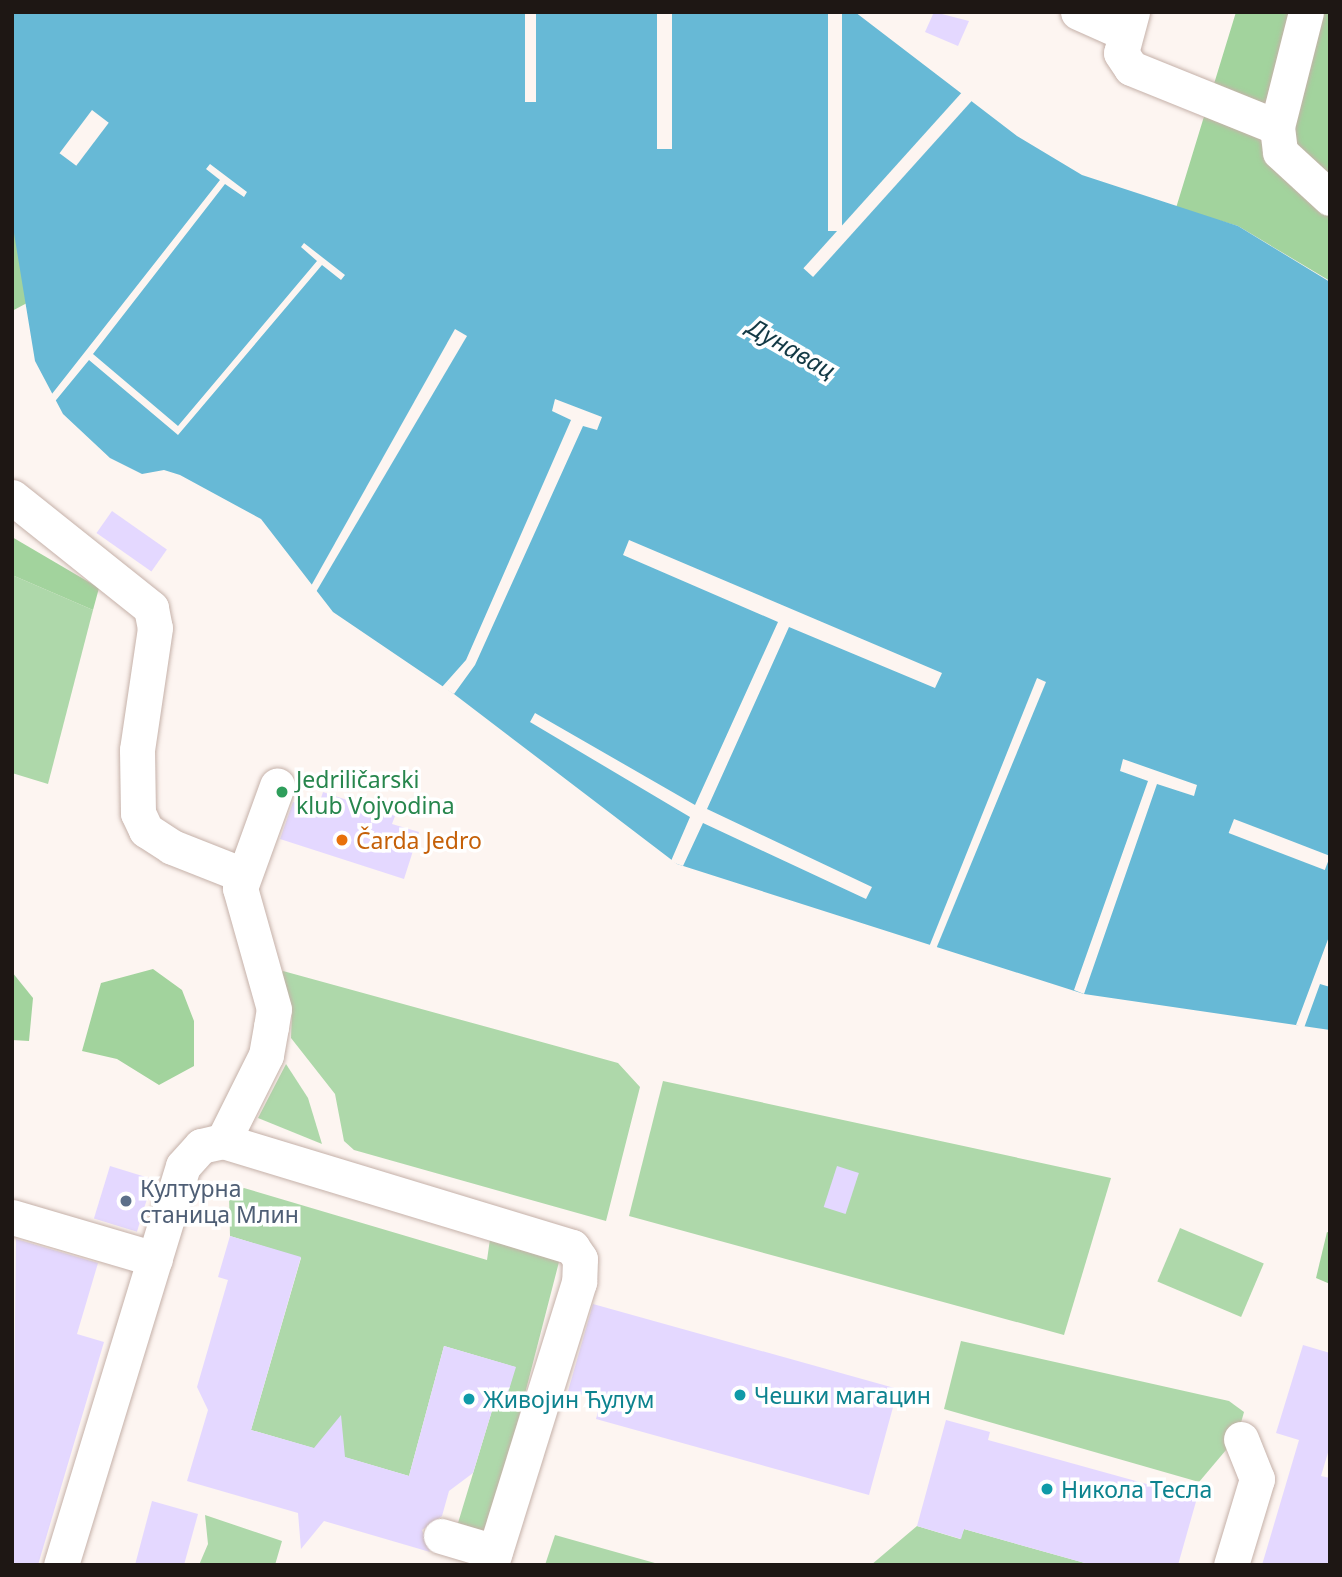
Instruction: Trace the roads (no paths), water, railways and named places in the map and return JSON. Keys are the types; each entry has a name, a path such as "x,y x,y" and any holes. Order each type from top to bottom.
{"street":[{"path":"1078,12 1129,23 1121,53 1131,68 1278,127"},
{"path":"1306,12 1278,127 1280,152 1330,198"},
{"path":"12,497 151,608 155,628 137,750 138,813 146,830 172,846 243,875"},
{"path":"223,1141 266,1055 274,1009 242,906 243,875 277,786"},
{"path":"61,1565 183,1166 201,1146 223,1141 572,1247 580,1259 579,1282 493,1558 441,1536"},
{"path":"12,1217 155,1259"},
{"path":"1231,1565 1257,1479 1241,1439"}],"water":[{"name":"Дунавац","path":"12,12 855,12 1017,136 1082,175 1238,226 1330,282 1330,1030 1084,994 677,864 454,694 333,612 261,519 180,475 164,470 142,474 110,458 63,414 35,361 12,221"}],"place":[{"name":"Jedriličarski klub Vojvodina","path":"282,792"},
{"name":"Čarda Jedro","path":"342,840"},
{"name":"Културна станица Млин","path":"126,1201"},
{"name":"Чешки магацин","path":"740,1395"},
{"name":"Живојин Ћулум","path":"469,1399"},
{"name":"Никола Тесла","path":"1047,1489"}]}
